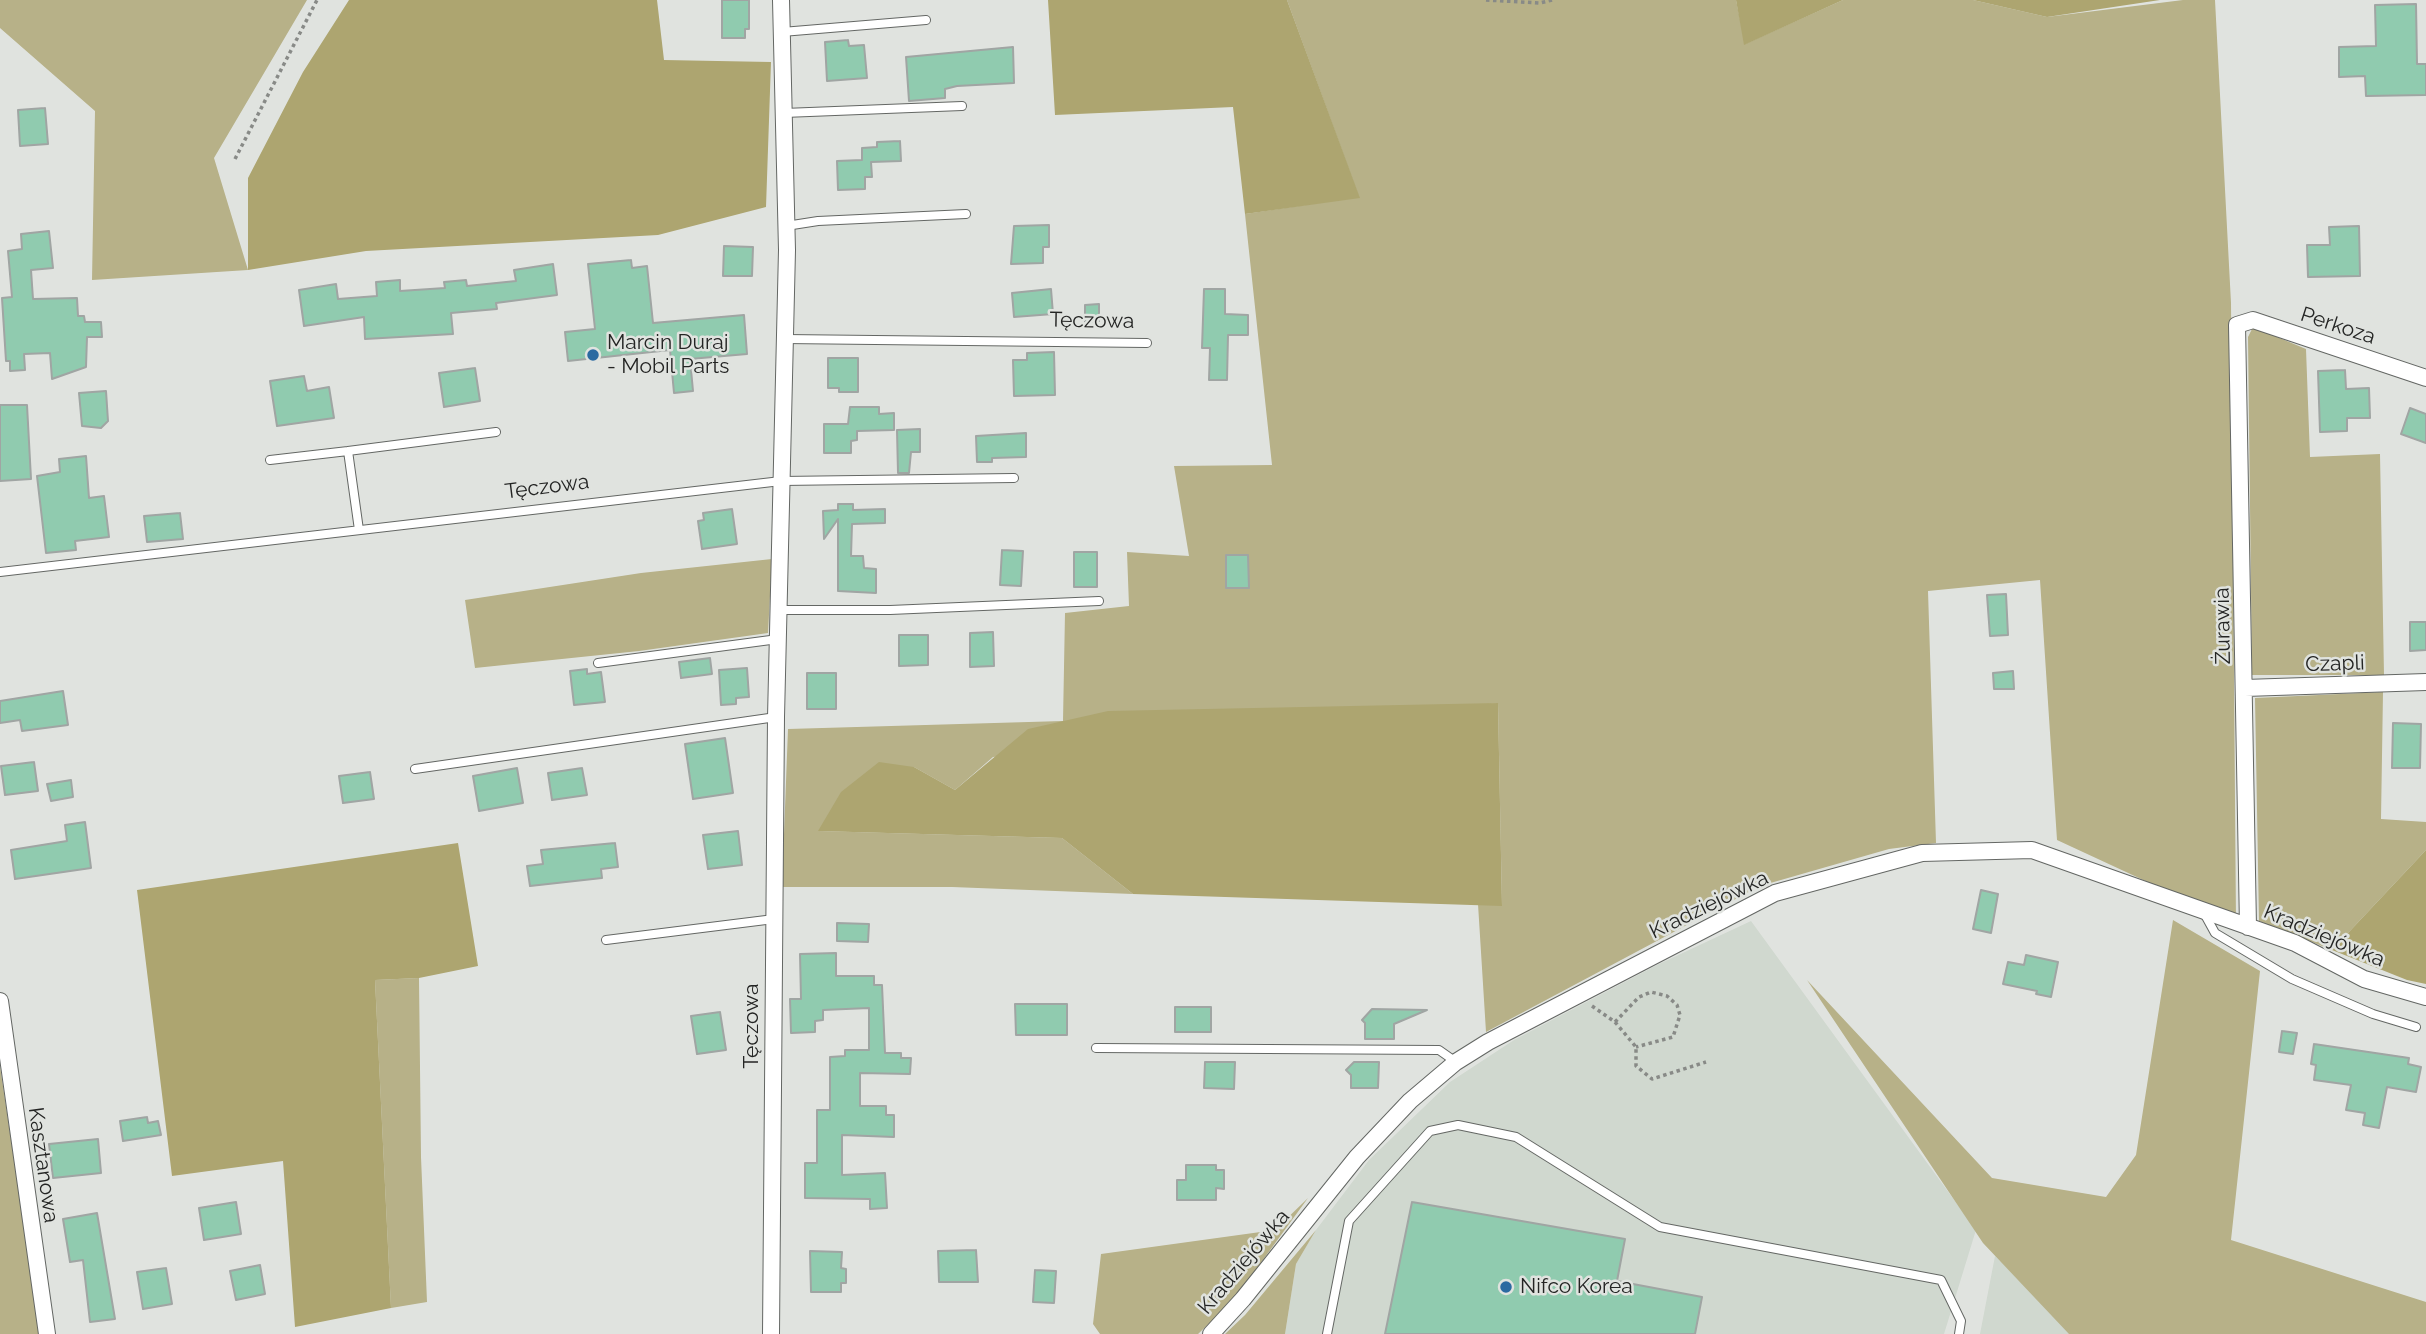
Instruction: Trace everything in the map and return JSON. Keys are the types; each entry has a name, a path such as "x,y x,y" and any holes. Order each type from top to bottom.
{"street":[{"name":"Tęczowa","path":"771,1334 776,717 786,226 781,0"},
{"name":"Perkoza","path":"2237,324 2253,320 2426,378"},
{"name":"Żurawia","path":"2237,324 2248,927"},
{"name":"Czapli","path":"2245,688 2426,682"},
{"name":"Kradziejówka","path":"1211,1334 1243,1299 1357,1157 1410,1101 1455,1062 1775,893 1922,853 2032,850 2295,943 2364,979 2426,997"},
{"name":"Kasztanowa","path":"0,1001 2,1033 47,1334"}],"lane":[{"path":"782,32 926,20"},
{"path":"784,113 962,106"},
{"path":"786,226 818,221 966,214"},
{"name":"Tęczowa","path":"785,339 1147,342"},
{"path":"270,460 496,432"},
{"path":"348,450 359,530"},
{"name":"Tęczowa","path":"0,572 781,481 1014,478"},
{"path":"778,610 890,610 1099,601"},
{"path":"598,663 778,639"},
{"path":"415,769 776,717"},
{"path":"2203,911 2214,933 2292,979 2372,1014 2416,1027"},
{"path":"606,940 774,919"},
{"path":"1096,1048 1439,1050 1455,1062"},
{"path":"1327,1334 1349,1221 1430,1130 1458,1125 1516,1137 1660,1227 1941,1280 1961,1321 1959,1334"}],"path":[{"path":"235,159 317,0"},
{"path":"1486,0 1540,3 1552,0"},
{"path":"1615,1022 1639,997 1651,992 1667,996 1677,1005 1680,1015 1673,1037 1636,1047"},
{"path":"1582,993 1594,1010 1615,1022 1636,1047 1636,1066 1652,1079 1706,1062"}],"shaded area":[{"path":"0,0 307,0 214,158 248,270 92,280 95,111 0,28"},
{"path":"349,0 657,0 664,60 771,62 766,207 658,235 366,251 248,270 248,178 303,72"},
{"path":"1048,0 1287,0 1360,198 1245,214 1233,107 1055,115"},
{"path":"1287,0 1736,0 1745,44 1843,0 1973,0 2047,17 2183,0 2215,0 2231,303 2236,923 2057,840 2040,580 1928,591 1936,843 1889,849 1760,886 1486,1032 1478,904 1502,905 1498,703 993,757 955,790 914,767 819,831 1062,838 1133,894 952,887 782,887 788,729 1063,721 1065,613 1129,606 1127,552 1189,556 1174,466 1272,465 1245,214 1359,197"},
{"path":"1736,0 1843,0 1744,45"},
{"path":"1973,0 2160,0 2047,17"},
{"path":"2253,327 2306,349 2310,457 2380,454 2384,675 2252,675 2248,337"},
{"path":"772,559 768,633 639,651 475,668 465,600 641,573"},
{"path":"2383,692 2381,819 2426,822 2426,850 2332,950 2259,921 2255,698"},
{"path":"1498,703 1502,906 1133,894 1062,838 818,831 841,792 879,762 914,767 955,790 1028,729 1108,711"},
{"path":"458,843 478,966 419,978 375,980 391,1308 295,1327 283,1161 172,1176 137,890"},
{"path":"2426,850 2426,984 2407,980 2332,950"},
{"path":"2173,920 2260,971 2231,1240 2426,1302 2426,1334 2069,1334 1983,1243 1807,980 1992,1178 2106,1197 2136,1155"},
{"path":"1751,921 1976,1230 1944,1334 1285,1334 1296,1264 1316,1230 1369,1160 1450,1082 1514,1040 1657,965"},
{"path":"419,978 421,1157 427,1302 391,1308 375,980"},
{"path":"0,1066 1,1073 40,1334 0,1334"},
{"path":"1308,1198 1233,1301 1198,1334 1100,1334 1093,1324 1101,1254 1275,1230"},
{"path":"1316,1230 1296,1264 1285,1334 1225,1334 1245,1315"},
{"path":"1995,1256 2076,1334 1980,1334"}],"building":[{"path":"722,0 749,0 749,29 745,29 745,38 722,38"},
{"path":"2416,4 2417,64 2426,64 2426,95 2366,96 2365,76 2339,77 2339,47 2376,46 2375,5"},
{"path":"848,40 849,46 864,45 867,78 827,81 825,42"},
{"path":"1013,47 1014,83 957,86 945,89 945,98 909,101 906,57"},
{"path":"45,108 48,144 20,146 18,110"},
{"path":"900,141 901,161 871,162 872,177 865,177 865,189 838,190 837,161 862,160 862,148 877,147 877,142"},
{"path":"1049,225 1049,247 1043,247 1043,263 1011,264 1014,226"},
{"path":"2359,226 2360,276 2308,277 2307,245 2330,245 2329,227"},
{"path":"49,231 53,268 31,270 33,299 77,298 78,316 84,316 85,322 101,322 102,337 87,337 86,367 52,379 50,353 24,354 25,370 10,371 10,361 6,361 2,298 12,297 8,251 22,249 21,234"},
{"path":"724,246 753,247 752,276 723,276"},
{"path":"631,260 632,268 647,266 653,323 744,315 747,354 690,359 693,391 674,393 670,350 568,361 565,332 595,329 588,264"},
{"path":"553,264 557,295 496,303 497,309 451,313 453,334 365,339 364,317 304,326 299,290 336,284 338,299 377,296 376,282 400,280 400,291 445,288 444,282 466,280 467,286 516,281 514,270"},
{"path":"1051,289 1053,314 1014,317 1012,293"},
{"path":"1204,289 1225,289 1225,314 1248,315 1248,335 1228,335 1227,380 1209,380 1210,348 1202,348"},
{"path":"1099,304 1099,321 1085,322 1085,305"},
{"path":"1054,352 1055,395 1014,396 1013,360 1027,360 1027,353"},
{"path":"828,358 858,358 858,392 839,392 839,388 828,388"},
{"path":"475,368 480,401 444,407 439,373"},
{"path":"2345,370 2346,389 2369,388 2370,418 2347,418 2347,431 2320,432 2318,371"},
{"path":"304,376 307,391 329,387 334,418 277,426 270,381"},
{"path":"106,391 108,421 101,428 82,426 79,393"},
{"path":"0,405 27,405 31,479 0,481"},
{"path":"850,407 879,407 879,414 894,413 894,430 857,431 857,440 851,441 851,453 824,453 824,424 848,424"},
{"path":"2410,408 2426,414 2426,443 2401,434"},
{"path":"920,429 920,452 911,452 909,473 898,473 897,430"},
{"path":"1026,433 1026,457 992,458 992,462 977,462 976,436"},
{"path":"86,456 89,498 104,496 109,537 75,541 76,550 46,553 37,476 60,472 59,459"},
{"path":"838,504 853,504 853,510 885,509 885,523 852,524 851,556 863,556 864,568 876,569 876,593 838,591 838,519 824,539 823,511 838,510"},
{"path":"732,509 737,544 702,549 698,521 704,520 703,513"},
{"path":"180,513 183,539 147,542 144,516"},
{"path":"1002,550 1023,551 1021,586 1000,585"},
{"path":"1074,552 1097,552 1097,587 1074,587"},
{"path":"1226,555 1248,555 1249,588 1226,588"},
{"path":"2006,594 2008,635 1990,636 1987,595"},
{"path":"2410,622 2426,622 2426,650 2410,651"},
{"path":"993,632 994,666 970,667 970,633"},
{"path":"899,635 928,635 928,665 899,666"},
{"path":"710,658 712,674 681,678 679,662"},
{"path":"747,668 749,697 736,698 736,704 721,705 719,670"},
{"path":"587,669 587,674 601,672 605,702 574,705 570,671"},
{"path":"2013,671 2014,689 1994,689 1993,673"},
{"path":"807,673 836,673 836,709 807,709"},
{"path":"63,691 68,725 22,731 20,720 0,723 0,701"},
{"path":"2393,723 2421,724 2420,768 2392,768"},
{"path":"725,738 733,793 693,799 685,744"},
{"path":"34,762 38,791 5,795 1,766"},
{"path":"517,768 523,803 479,811 473,776"},
{"path":"582,768 587,795 552,800 548,773"},
{"path":"370,772 374,799 343,803 339,776"},
{"path":"71,780 73,797 51,801 47,784"},
{"path":"85,822 91,868 15,879 11,850 67,841 65,825"},
{"path":"738,831 742,865 708,869 703,835"},
{"path":"615,843 618,867 601,869 602,878 530,886 527,866 543,864 541,850"},
{"path":"1981,890 1998,894 1991,933 1973,929"},
{"path":"837,923 869,924 868,942 837,941"},
{"path":"836,953 836,976 874,976 874,985 882,985 885,1053 901,1053 901,1058 911,1058 910,1074 860,1073 860,1106 886,1106 886,1115 894,1115 894,1137 842,1135 842,1175 885,1173 887,1208 870,1209 870,1199 805,1198 805,1163 817,1163 817,1110 830,1110 830,1057 845,1056 845,1050 869,1050 869,1008 823,1010 823,1020 815,1021 815,1032 791,1033 790,999 801,999 800,954"},
{"path":"2026,955 2058,962 2051,997 2036,994 2037,991 2003,984 2008,962 2024,965"},
{"path":"1015,1004 1067,1004 1067,1035 1016,1035"},
{"path":"1175,1007 1211,1007 1211,1032 1175,1032"},
{"path":"1372,1009 1427,1010 1394,1024 1394,1039 1365,1039 1365,1023 1362,1020"},
{"path":"720,1012 726,1050 697,1054 691,1016"},
{"path":"2282,1031 2297,1033 2293,1054 2279,1052"},
{"path":"2314,1044 2409,1058 2408,1064 2421,1067 2416,1092 2387,1087 2379,1128 2363,1125 2365,1113 2346,1110 2351,1085 2314,1080 2316,1065 2311,1064"},
{"path":"1205,1062 1235,1062 1234,1089 1204,1088"},
{"path":"1354,1062 1379,1062 1378,1088 1351,1088 1351,1075 1346,1070"},
{"path":"147,1117 148,1123 158,1121 161,1135 123,1141 120,1121"},
{"path":"98,1139 101,1173 53,1178 49,1144"},
{"path":"1186,1165 1216,1165 1216,1170 1224,1170 1224,1189 1216,1188 1216,1200 1177,1200 1177,1180 1186,1180"},
{"path":"236,1202 241,1234 204,1240 199,1208"},
{"name":"Nifco Korea","path":"1412,1202 1625,1239 1617,1281 1702,1297 1695,1334 1385,1334"},
{"path":"97,1213 115,1319 90,1322 83,1260 70,1262 63,1219"},
{"path":"976,1250 978,1282 939,1282 938,1251"},
{"path":"810,1251 842,1252 841,1268 846,1269 846,1283 841,1283 841,1292 811,1292"},
{"path":"260,1265 265,1294 236,1300 230,1271"},
{"path":"166,1268 172,1304 143,1309 137,1272"},
{"path":"1035,1270 1056,1271 1054,1303 1033,1302"}],"place":[{"name":"Marcin Duraj - Mobil Parts","path":"593,355"},
{"name":"Nifco Korea","path":"1506,1287"}]}
